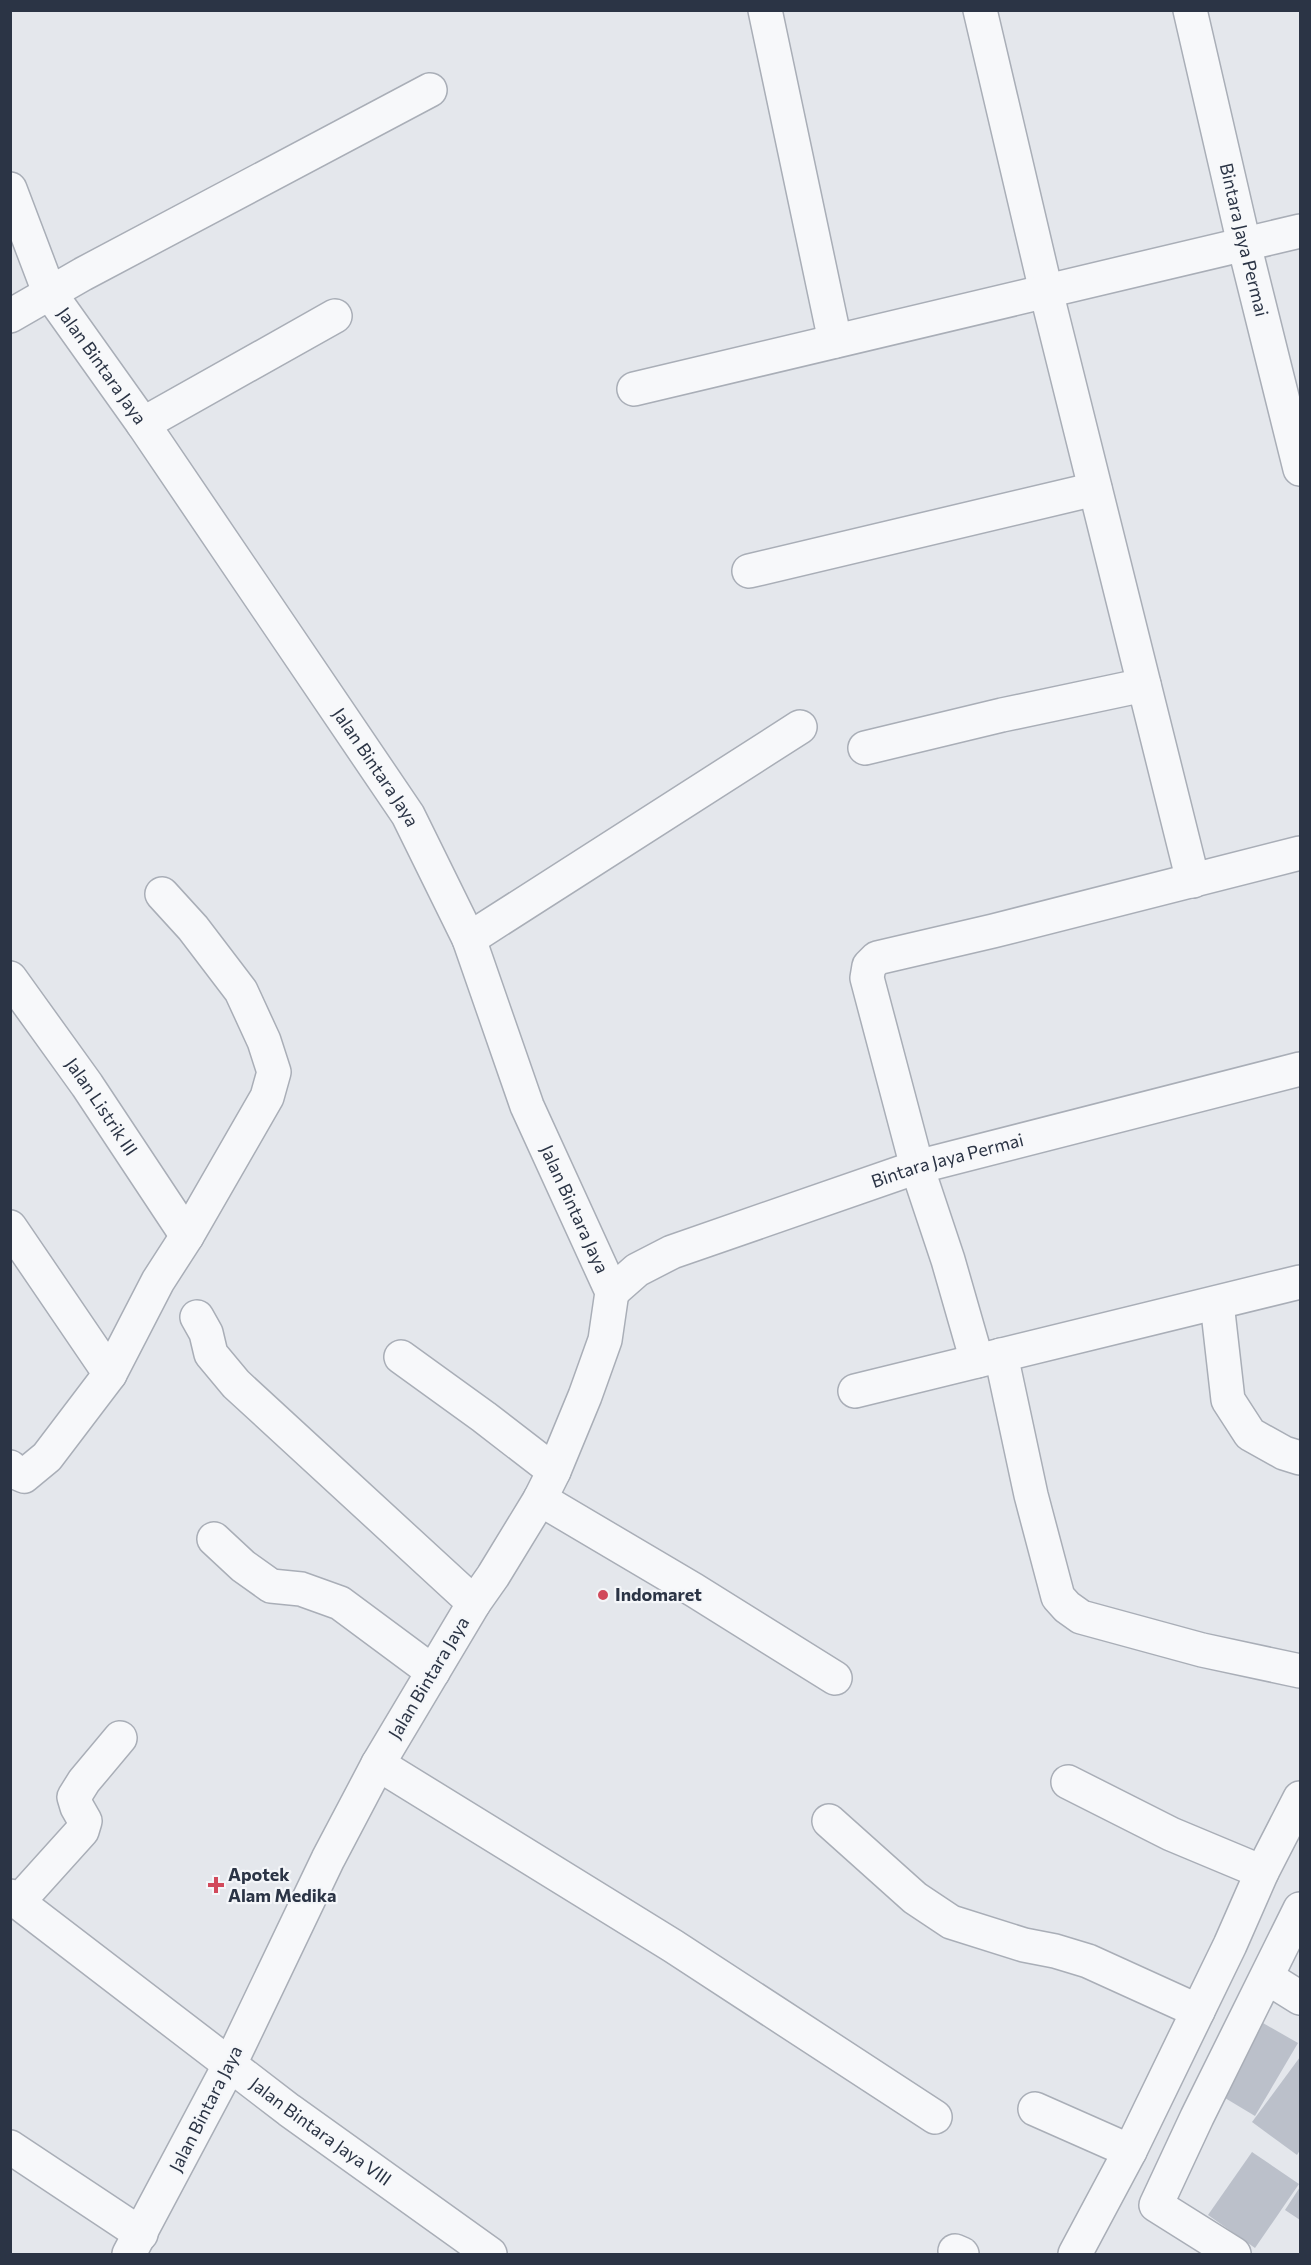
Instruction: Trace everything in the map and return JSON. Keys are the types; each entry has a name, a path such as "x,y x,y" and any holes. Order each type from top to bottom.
{"street":[{"path":"765,10 835,341"},
{"path":"980,10 1046,291 1193,880"},
{"name":"Bintara Jaya Permai","path":"1190,10 1244,244 1300,469"},
{"path":"10,316 49,292 430,90"},
{"name":"Jalan Bintara Jaya","path":"10,189 49,292 143,424 408,815 469,939 527,1106 612,1292 605,1340 585,1396 547,1485 378,1764 328,1859 230,2064 135,2244"},
{"path":"634,389 1300,231"},
{"path":"143,424 335,316"},
{"path":"749,571 1095,489"},
{"path":"865,748 1002,715 1144,685"},
{"path":"469,939 800,727"},
{"path":"1300,853 1004,929 878,958 869,966 867,978 917,1167 948,1260 989,1358 1031,1495 1058,1597 1081,1617 1202,1650 1300,1671"},
{"path":"10,1467 24,1476 47,1457 110,1374 158,1281 187,1236 267,1097 274,1072 264,1041 241,991 193,928 162,894"},
{"name":"Jalan Listrik III","path":"10,978 87,1085 187,1236"},
{"name":"Bintara Jaya Permai","path":"612,1292 637,1270 672,1252 917,1167 1300,1069"},
{"path":"10,1227 110,1374"},
{"path":"855,1391 1300,1282"},
{"path":"1217,1303 1228,1400 1250,1434 1284,1453 1300,1458"},
{"path":"197,1317 206,1333 211,1354 236,1384 474,1603"},
{"path":"400,1357 484,1417 547,1485 694,1590 835,1678"},
{"path":"214,1539 243,1566 271,1586 301,1589 340,1603 433,1671"},
{"path":"14,1899 82,1831 85,1821 76,1807 74,1797 84,1781 120,1738"},
{"path":"378,1764 673,1946 935,2117"},
{"path":"1068,1782 1171,1834 1262,1872"},
{"path":"1076,2254 1130,2151 1262,1872 1300,1798"},
{"path":"829,1821 915,1898 951,1922 1024,1945 1089,1961 1198,2011"},
{"name":"Jalan Bintara Jaya VIII","path":"14,1899 289,2110 490,2254"},
{"path":"1234,2254 1156,2205 1300,1909"},
{"path":"1268,1978 1300,1998"},
{"path":"1035,2109 1130,2151"},
{"path":"10,2146 135,2244"}],"building":[{"path":"1263,2023 1298,2043 1255,2116 1220,2095"},
{"path":"1300,2057 1300,2150 1297,2155 1252,2122"},
{"path":"1252,2152 1299,2184 1255,2248 1208,2215"},
{"path":"1300,2187 1300,2220 1285,2210"}],"place":[{"name":"Indomaret","path":"603,1595"},
{"name":"Apotek Alam Medika","path":"216,1885"}]}
